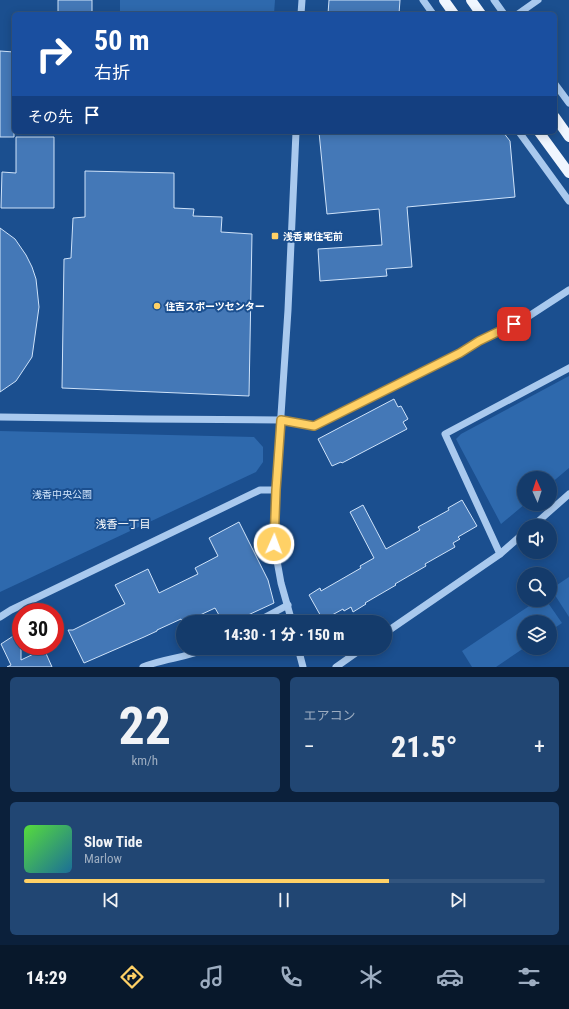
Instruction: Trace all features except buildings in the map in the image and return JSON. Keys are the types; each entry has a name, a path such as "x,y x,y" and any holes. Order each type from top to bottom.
{"main road":[{"path":"444,0 453,12"},
{"path":"471,0 480,12"},
{"path":"557,120 569,137"},
{"path":"540,134 569,173"}],"street":[{"path":"301,12 302,0"},
{"path":"423,0 432,12"},
{"path":"494,0 503,12"},
{"path":"521,12 538,0"},
{"path":"557,87 569,103"},
{"path":"290,615 281,582 274,544 296,134"},
{"path":"520,134 569,201"},
{"path":"0,417 281,420 314,426 460,353 479,341 526,318 569,290"},
{"path":"500,554 445,434 569,368"},
{"path":"0,617 11,610 260,490 276,490"},
{"path":"541,519 569,494"},
{"path":"392,628 500,554 517,539"},
{"path":"269,615 288,605"},
{"path":"143,667 156,661 185,655"},
{"path":"300,655 303,667"},
{"path":"336,667 353,655"}],"green space":[{"path":"120,0 275,0 274,12 120,12"},
{"path":"569,376 569,468 557,478 557,471 517,471 517,511 501,524 456,439 461,434"},
{"name":"浅香中央公園","path":"0,431 254,437 263,447 263,462 256,472 0,592"},
{"path":"569,577 569,617 557,598 557,585"},
{"path":"528,607 551,607 556,615 517,615 517,653 496,667 472,667 462,651"},
{"path":"557,616 562,623 557,626"}],"place":[{"name":"浅香東住宅前","path":"275,236"},
{"name":"住吉スポーツセンター","path":"157,306"}],"district":[{"name":"浅香一丁目","path":"123,524"}],"route":[{"path":"274,544 281,420 314,426 460,353 479,341 514,324"}]}
